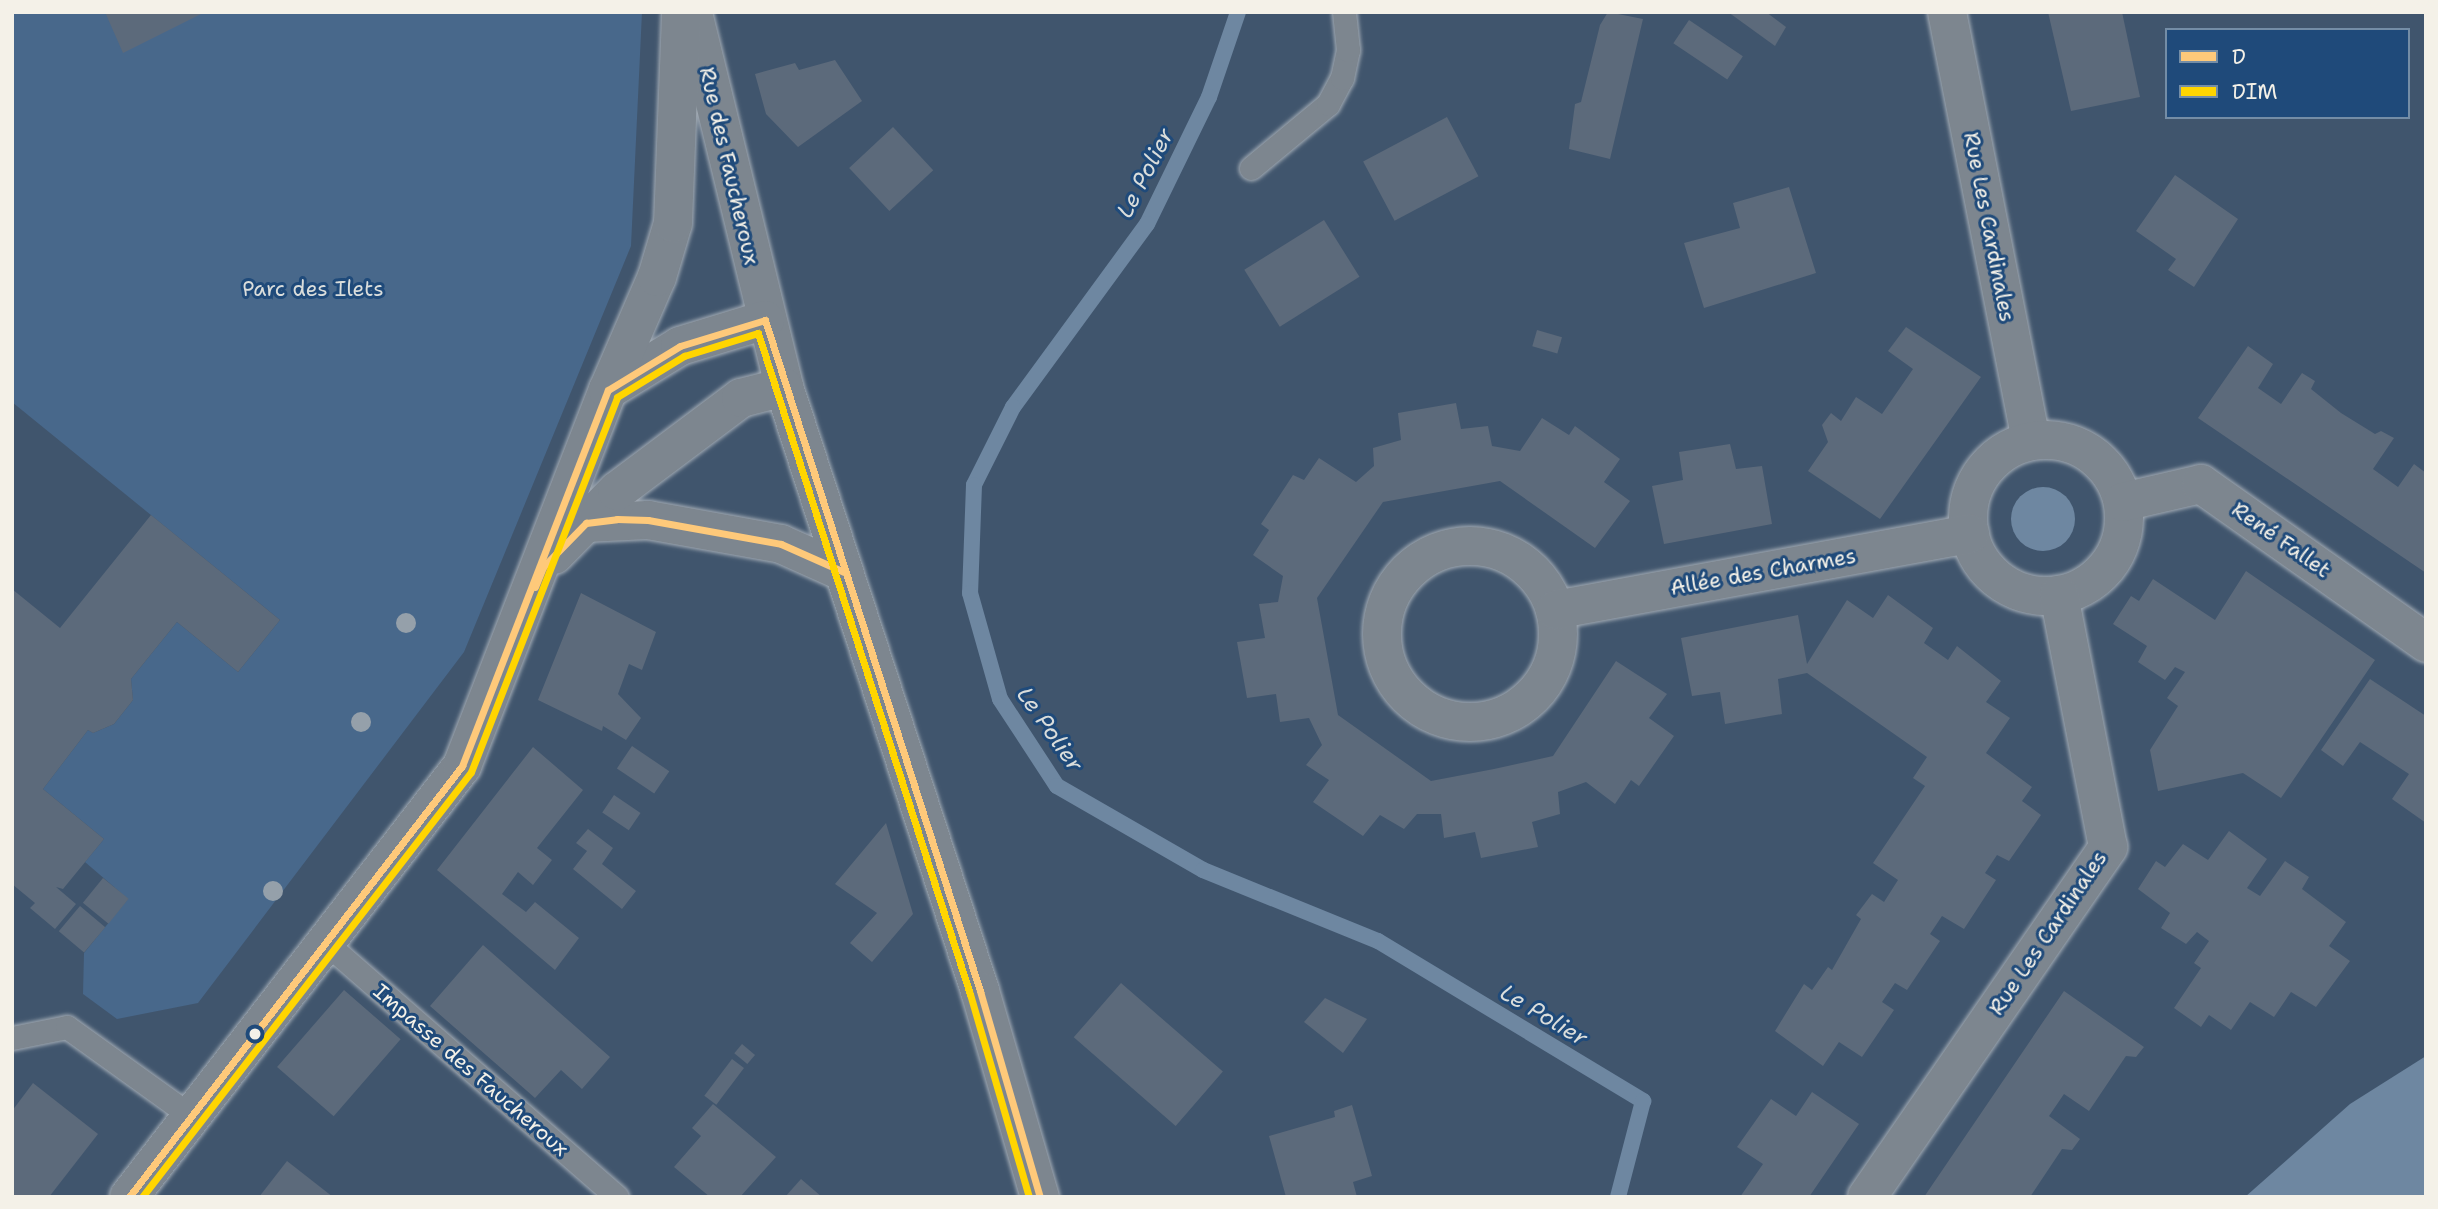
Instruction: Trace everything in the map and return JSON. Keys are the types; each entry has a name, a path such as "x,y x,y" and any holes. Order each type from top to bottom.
{"street":[{"name":"Rue des Faucheroux","path":"129,1197 462,766 543,567 608,390 657,277 673,223 681,12"},
{"name":"Rue des Faucheroux","path":"543,567 617,491 741,398 784,387 765,320 693,12"},
{"name":"Rue Les Cardinales","path":"1947,12 2031,441"},
{"path":"608,390 680,346 765,320"},
{"path":"784,387 980,991 1040,1197"},
{"path":"2056,440 2079,446 2099,460 2114,480 2123,502 2124,527 2117,551 2103,572 2083,587 2059,595 2013,589 1993,575 1978,556 1970,534 1969,509 1975,485 2008,449 2031,441 2056,440"},
{"name":"René Fallet","path":"2123,502 2201,484 2423,637"},
{"path":"586,523 648,520 781,544 844,572"},
{"name":"Allée des Charmes","path":"1555,610 1970,534"},
{"path":"1464,545 1494,549 1521,561 1542,583 1555,610 1559,638 1553,667 1538,691 1516,710 1490,721 1461,723 1432,715 1408,699 1391,676 1381,649 1382,619 1392,590 1410,567 1436,551 1464,545"},
{"name":"Rue Les Cardinales","path":"1867,1197 2108,847 2059,595"}],"lane":[{"path":"1251,168 1328,104 1342,78 1348,50 1344,12"},
{"name":"Impasse des Faucheroux","path":"326,943 617,1197"},
{"path":"14,1039 67,1027 191,1116"}],"green space":[{"name":"Parc des Ilets","path":"12,12 642,12 631,246 464,652 198,1003 117,1019 83,994 84,953 128,899 85,862 104,839 43,789 88,730 93,733 114,724 133,700 131,679 177,622 238,672 280,620 12,402"}],"shaded area":[{"path":"2043,487 2061,493 2069,501 2075,519 2069,537 2061,545 2043,551 2025,545 2017,537 2011,519 2017,501 2025,493"},
{"path":"2426,1056 2426,1197 2245,1197 2350,1104"}],"building":[{"path":"105,12 205,12 123,53"},
{"path":"1608,12 1643,19 1610,159 1569,149 1575,104 1581,102 1600,25"},
{"path":"1728,12 1766,12 1786,27 1775,46"},
{"path":"2048,12 2122,12 2140,97 2071,111"},
{"path":"1689,20 1743,56 1727,80 1673,43"},
{"path":"835,60 862,101 798,147 766,114 755,74 795,63 799,70"},
{"path":"1447,117 1478,176 1395,221 1363,162"},
{"path":"893,127 933,170 889,211 849,168"},
{"path":"2175,175 2238,219 2194,287 2168,270 2176,259 2136,231"},
{"path":"1789,187 1816,273 1704,308 1684,243 1740,228 1733,203"},
{"path":"1324,220 1360,277 1280,327 1244,270"},
{"path":"1906,327 1981,377 1880,519 1808,471 1828,442 1822,425 1831,413 1841,421 1856,397 1882,414 1913,369 1888,351"},
{"path":"1537,330 1562,337 1557,354 1532,346"},
{"path":"2248,346 2273,364 2258,388 2281,404 2302,373 2315,381 2311,389 2341,413 2375,434 2381,431 2394,438 2373,469 2398,487 2414,464 2426,473 2426,573 2198,418"},
{"path":"1456,403 1461,429 1488,426 1492,446 1520,451 1542,418 1569,435 1575,426 1620,459 1604,482 1630,501 1595,548 1500,481 1383,502 1317,598 1338,715 1431,781 1494,769 1553,756 1616,661 1667,694 1649,718 1674,736 1639,786 1631,780 1615,804 1586,782 1558,792 1560,814 1532,822 1538,847 1481,858 1475,832 1444,838 1441,814 1417,814 1404,829 1380,815 1363,836 1313,802 1329,780 1306,765 1322,745 1309,718 1280,722 1276,694 1247,698 1237,642 1265,638 1259,604 1278,602 1283,576 1253,555 1269,530 1261,524 1293,475 1304,480 1319,458 1356,482 1374,466 1373,448 1401,440 1398,413"},
{"path":"1730,444 1736,469 1762,466 1772,524 1664,544 1652,486 1683,480 1679,452"},
{"path":"151,515 280,620 238,672 177,622 131,679 133,700 114,724 93,733 88,730 43,789 104,839 63,889 56,887 76,904 55,929 30,908 35,903 12,884 12,589 60,628"},
{"path":"2246,571 2375,660 2281,798 2243,773 2158,791 2150,750 2178,706 2167,698 2185,672 2175,667 2165,680 2138,662 2147,646 2113,624 2131,596 2139,601 2153,579 2215,620"},
{"path":"581,593 656,632 642,670 629,664 618,694 641,718 626,740 603,726 602,731 538,700"},
{"path":"1888,595 1933,628 1924,643 1948,660 1957,646 2001,681 1986,702 2010,718 1986,753 2032,787 2022,801 2041,815 2009,861 1997,855 1985,873 1996,880 1964,929 1942,916 1930,934 1940,941 1907,990 1895,983 1882,1002 1894,1010 1862,1057 1839,1042 1823,1066 1775,1031 1804,984 1812,990 1828,967 1832,970 1861,919 1856,915 1872,894 1884,902 1898,880 1873,863 1925,786 1913,778 1927,757 1807,673 1778,679 1782,714 1725,724 1720,692 1692,696 1681,638 1798,615 1807,664 1847,600 1873,618"},
{"path":"2370,679 2426,716 2426,823 2392,799 2409,774 2360,742 2343,766 2321,750"},
{"path":"632,746 669,771 654,794 617,768"},
{"path":"533,747 583,790 537,848 552,860 533,885 518,872 502,894 526,912 535,902 579,938 555,970 437,870"},
{"path":"614,795 641,813 629,830 602,812"},
{"path":"886,823 913,914 872,962 850,943 877,913 835,884"},
{"path":"588,829 613,848 602,864 636,891 622,909 573,869 587,851 576,843"},
{"path":"2229,831 2267,859 2247,888 2260,896 2285,861 2309,877 2302,889 2346,922 2329,946 2350,961 2316,1007 2291,992 2274,1017 2250,1002 2231,1030 2209,1015 2201,1027 2174,1008 2201,968 2194,963 2209,941 2197,932 2186,944 2161,928 2170,913 2138,889 2156,861 2165,867 2183,844 2208,860"},
{"path":"103,878 129,899 109,924 83,903"},
{"path":"80,906 105,927 84,952 59,931"},
{"path":"483,945 610,1057 582,1089 561,1070 535,1098 430,1006"},
{"path":"1121,983 1223,1072 1176,1126 1074,1037"},
{"path":"344,990 401,1039 334,1116 277,1067"},
{"path":"2064,991 2144,1047 2136,1057 2126,1056 2089,1111 2064,1094 2049,1116 2080,1139 2072,1150 2062,1149 2030,1197 1924,1197"},
{"path":"1325,998 1367,1019 1343,1053 1304,1022"},
{"path":"742,1044 755,1055 747,1064 734,1053"},
{"path":"732,1059 744,1068 716,1105 704,1096"},
{"path":"33,1083 98,1134 49,1197 12,1197 12,1111"},
{"path":"1812,1092 1859,1124 1809,1197 1740,1197 1763,1164 1737,1147 1771,1099 1796,1116"},
{"path":"713,1104 776,1157 740,1197 710,1197 674,1167 701,1136 692,1128"},
{"path":"1352,1105 1372,1176 1353,1182 1357,1197 1286,1197 1269,1136 1335,1117 1334,1111"},
{"path":"287,1161 333,1197 259,1197"},
{"path":"801,1179 822,1197 785,1197"}],"waterway":[{"name":"Le Polier","path":"1238,12 1209,97 1147,224 1013,407 974,485 970,593 1000,699 1057,786 1203,870 1378,941 1643,1101 1618,1197"}],"transit line":[{"name":"D","path":"129,1197 462,766 608,390 680,346 765,320 980,991 1040,1197"},
{"name":"DIM","path":"142,1197 471,772 617,397 684,356 758,333 970,994 1029,1197"},
{"name":"D","path":"535,587 543,567 586,523 617,519 648,520 781,544 844,572"}]}
